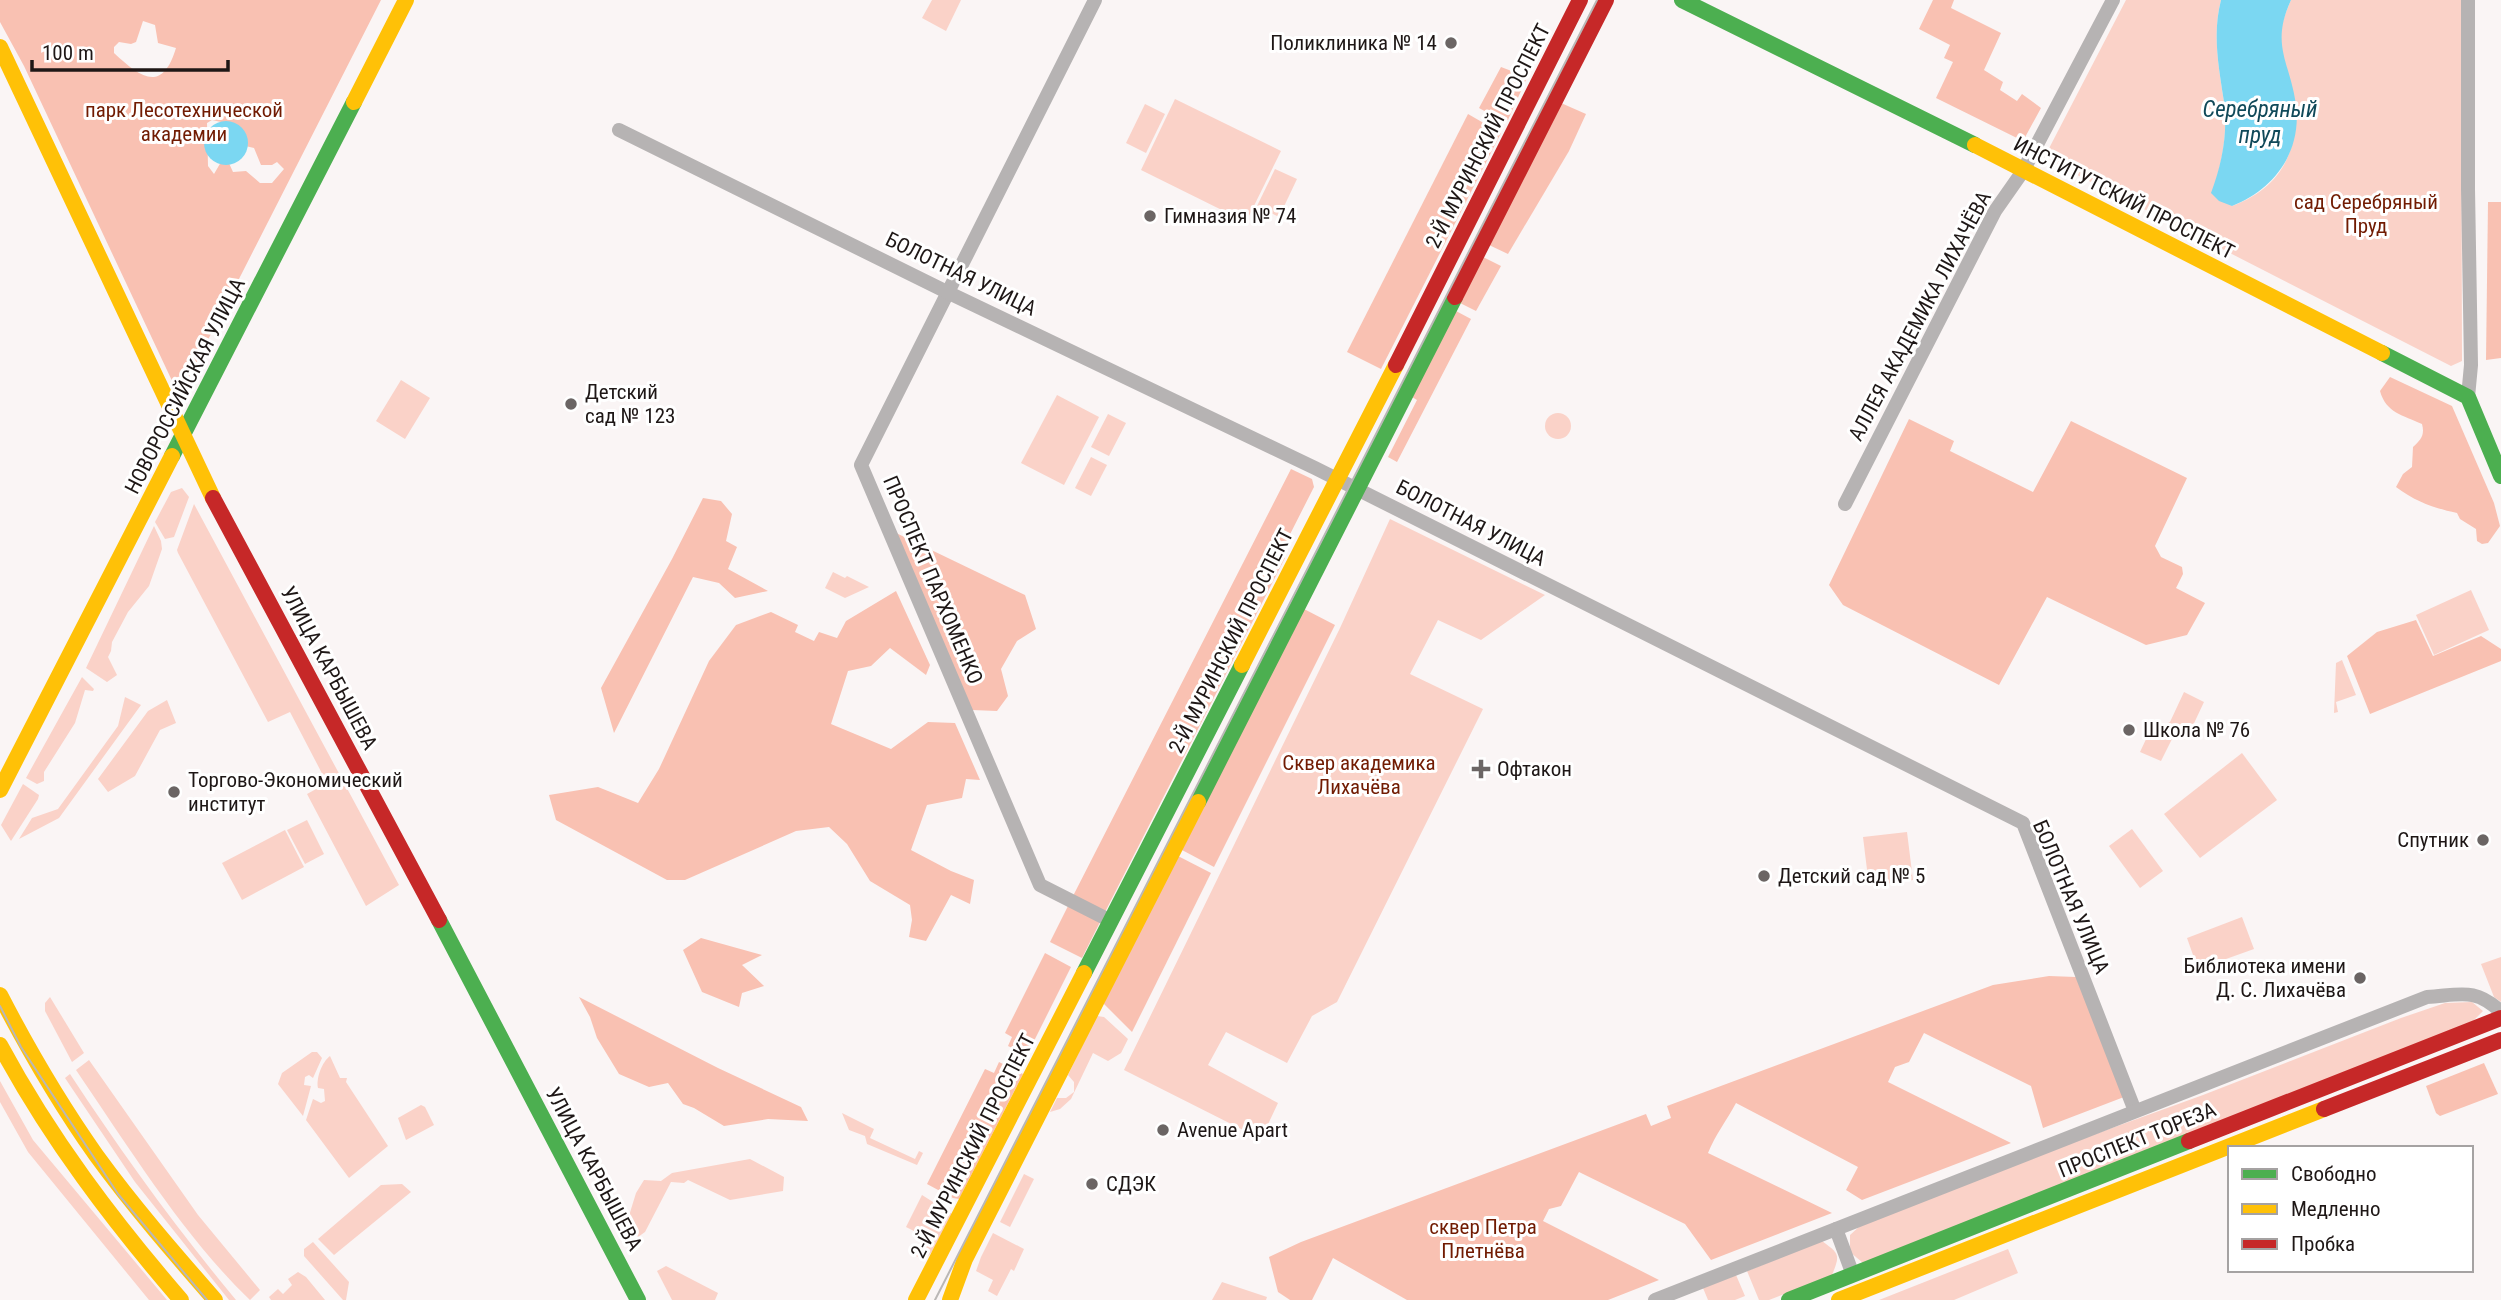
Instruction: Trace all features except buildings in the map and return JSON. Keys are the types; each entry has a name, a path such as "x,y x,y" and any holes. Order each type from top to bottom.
{"main road":[{"name":"НОВОРОССИЙСКАЯ УЛИЦА","path":"0,790 406,0"},
{"name":"2-Й МУРИНСКИЙ ПРОСПЕКТ","path":"916,1300 1338,479 1580,0"},
{"name":"2-Й МУРИНСКИЙ ПРОСПЕКТ","path":"950,1300 965,1259 1606,0"},
{"name":"ИНСТИТУТСКИЙ ПРОСПЕКТ","path":"1682,0 2468,397"},
{"name":"УЛИЦА КАРБЫШЕВА","path":"0,47 203,480 440,921 638,1300"},
{"path":"2468,397 2501,476"},
{"path":"0,995 30,1052 86,1139 134,1205 215,1300"},
{"name":"ПРОСПЕКТ ТОРЕЗА","path":"1789,1300 2501,1018"},
{"name":"ПРОСПЕКТ ТОРЕЗА","path":"2231,1146 2501,1040"},
{"path":"0,1045 29,1098 80,1174 181,1300"},
{"name":"ПРОСПЕКТ ТОРЕЗА","path":"1839,1300 2228,1147"}],"street":[{"name":"ПРОСПЕКТ ПАРХОМЕНКО","path":"1095,0 861,466 1040,885 1111,921"},
{"name":"АЛЛЕЯ АКАДЕМИКА ЛИХАЧЁВА","path":"1845,504 1995,211 2023,171 2113,0"},
{"path":"2468,0 2471,365 2468,397"},
{"name":"БОЛОТНАЯ УЛИЦА","path":"620,130 949,293 1338,479 2023,823 2135,1111"},
{"path":"1655,1300 2427,997 2473,994 2489,1000 2501,1012"},
{"path":"1836,1229 1853,1275"}],"green space":[{"name":"парк Лесотехнической академии","path":"0,0 381,0 185,385 174,385 24,66 0,22","holes":["143,21 155,25 158,43 176,48 164,72 157,76 141,74 114,53 114,47 119,42 136,42","212,120 230,124 237,144 254,148 261,165 277,162 284,169 272,183 260,183 246,171 233,172 228,161 221,162 214,174 208,166 207,123"]},
{"path":"932,0 961,0 946,31 922,18"},
{"path":"1933,0 1954,0 1951,8 2001,33 1984,70 2003,82 2000,90 2017,101 2022,94 2041,108 2023,141 1936,98 1953,62 1944,58 1950,45 1919,29"},
{"name":"сад Серебряный Пруд","path":"2126,0 2221,0 2217,39 2225,137 2212,193 2232,206 2267,186 2279,173 2293,142 2294,104 2282,57 2281,41 2283,23 2291,0 2461,0 2462,361 2451,366 2044,158"},
{"path":"1501,67 1522,75 1523,72 1529,73 1508,120 1501,120 1479,108"},
{"path":"1175,99 1281,151 1246,222 1141,170"},
{"path":"1561,103 1586,114 1569,151 1508,254 1489,245"},
{"path":"1145,104 1165,114 1146,153 1126,143"},
{"path":"1468,114 1501,133 1381,369 1347,352"},
{"path":"1275,169 1297,179 1279,217 1257,206"},
{"path":"2488,202 2501,202 2501,358 2486,360"},
{"path":"1483,257 1501,266 1476,311 1460,303"},
{"path":"1456,311 1471,319 1397,462 1388,457 1417,400 1412,397"},
{"path":"2390,377 2452,406 2494,503 2500,526 2488,543 2477,541 2476,529 2460,519 2457,513 2425,504 2396,487 2403,474 2412,467 2413,447 2422,437 2423,428 2422,424 2396,412 2386,404 2380,391"},
{"path":"401,380 430,398 405,439 376,421"},
{"path":"1057,395 1099,417 1064,485 1021,463"},
{"path":"1558,413 1568,416 1571,426 1568,436 1558,439 1548,436 1545,426 1548,416"},
{"path":"1108,414 1126,423 1109,456 1091,447"},
{"path":"1909,419 1954,441 1950,451 2033,492 2071,421 2187,478 2155,546 2161,557 2182,567 2183,574 2176,588 2205,603 2187,635 2146,645 2047,597 1999,685 1843,605 1829,585"},
{"path":"1091,457 1107,465 1091,496 1075,488"},
{"path":"1291,469 1312,479 1314,487 1280,554 1285,558 1105,912 1073,896"},
{"path":"182,488 189,497 174,537 165,539 155,522 171,492"},
{"path":"703,498 721,501 732,514 726,541 737,547 728,569 768,591 735,598 719,583 693,577 614,733 601,688"},
{"path":"194,504 399,885 366,906 307,794 327,783 290,712 268,722 178,553"},
{"name":"Сквер академика Лихачёва","path":"1390,519 1545,595 1481,640 1438,620 1410,674 1483,709 1337,1002 1312,1016 1287,1063 1226,1032 1208,1065 1278,1103 1261,1139 1124,1070 1340,628"},
{"path":"154,526 162,549 149,586 128,612 112,642 108,657 117,675 107,682 86,668"},
{"path":"894,532 1025,595 1036,629 1017,641 1001,669 1008,696 997,711 972,710"},
{"path":"833,572 869,587 845,598 825,588"},
{"path":"2471,590 2489,630 2434,655 2416,615"},
{"path":"896,591 930,665 926,675 890,648 871,666 848,671 831,724 891,749 928,722 955,723 980,780 966,779 962,798 927,805 911,850 974,880 970,904 951,895 926,941 909,937 912,920 910,905 870,881 847,844 829,827 796,831 685,880 667,880 556,820 549,795 598,787 638,803 659,769 709,661 736,625 771,612 798,625 795,632 814,641 819,632 837,638 846,621"},
{"path":"1304,609 1335,625 1214,867 1182,850"},
{"path":"2416,620 2433,656 2481,636 2501,649 2501,661 2370,714 2347,656 2377,632"},
{"path":"2342,660 2356,695 2336,702 2338,712 2334,713 2336,663"},
{"path":"82,677 94,689 85,690 75,723 44,772 44,781 37,784 26,778"},
{"path":"2184,692 2204,702 2188,736 2176,731 2161,761 2140,752 2148,735 2170,722"},
{"path":"125,697 141,705 59,818 19,839 32,818 58,809 118,726"},
{"path":"167,700 176,723 160,730 135,776 108,792 98,779 148,711"},
{"path":"2242,753 2277,800 2200,858 2164,814"},
{"path":"23,784 39,795 11,841 1,825"},
{"path":"307,820 324,854 305,864 287,830"},
{"path":"2132,829 2163,871 2140,888 2109,846"},
{"path":"285,830 304,867 242,900 222,863"},
{"path":"1907,832 1913,880 1869,886 1863,837"},
{"path":"1178,856 1211,873 1132,1032 1103,1003"},
{"path":"1068,906 1100,922 1082,958 1050,942"},
{"path":"2242,917 2254,949 2198,969 2187,938"},
{"path":"701,938 762,955 742,965 764,986 742,993 739,1007 702,992 683,950"},
{"path":"1045,953 1071,967 1027,1055 1008,1046 1012,1037 1005,1033"},
{"path":"2501,957 2501,1002 2494,997 2481,964"},
{"name":"сквер Петра Плетнёва","path":"2049,976 2076,977 2124,1097 2043,1128 2031,1086 1924,1033 1909,1062 1895,1067 1888,1082 2011,1143 1862,1200 1846,1190 1858,1167 1736,1103 1708,1153 1832,1213 1711,1260 1685,1224 1579,1172 1561,1206 1549,1209 1543,1221 1659,1280 1608,1300 1407,1300 1333,1258 1312,1300 1290,1300 1278,1292 1269,1257 1301,1242 1646,1114 1651,1126 1671,1118 1667,1106 1993,985"},
{"path":"50,997 84,1053 72,1062 45,1011 45,1003"},
{"path":"579,997 801,1107 808,1121 768,1119 724,1126 683,1104 668,1083 649,1087 619,1074 597,1038"},
{"path":"2472,1002 2483,1011 2472,1022 1863,1263 1850,1252 1850,1235 1861,1225 1999,1169 2203,1095 2401,1018 2445,1003"},
{"path":"1097,1016 1104,1017 1128,1039 1121,1053 1108,1061 1093,1053 1071,1099 1060,1109 1050,1112 1057,1098 1066,1098 1074,1092 1074,1082 1068,1075"},
{"path":"312,1052 317,1052 322,1058 313,1078 309,1075 305,1077 304,1085 311,1086 303,1116 278,1084 282,1073"},
{"path":"330,1056 340,1078 347,1078 346,1082 388,1146 349,1178 306,1120 313,1099 321,1103 325,1101 324,1089 318,1088 318,1080 322,1066"},
{"path":"89,1060 198,1215 260,1290 250,1300 180,1220 76,1070"},
{"path":"999,1062 1023,1074 959,1199 953,1198 927,1184 985,1069 994,1073"},
{"path":"2484,1063 2498,1094 2440,1116 2436,1113 2426,1086"},
{"path":"70,1074 150,1190 236,1300 229,1300 135,1182 65,1078"},
{"path":"0,1081 33,1140 167,1300 149,1300 28,1152 0,1102"},
{"path":"421,1105 425,1107 434,1125 406,1140 398,1118"},
{"path":"842,1113 874,1129 870,1138 915,1159 919,1151 923,1153 917,1165 867,1144 865,1136 849,1130"},
{"path":"750,1159 784,1177 783,1191 730,1200 688,1180 684,1183 671,1182 645,1232 638,1237 628,1219 636,1193 644,1180 661,1181 672,1173"},
{"path":"1024,1174 1034,1179 1010,1227 1000,1222"},
{"path":"402,1184 411,1192 334,1255 318,1239 381,1185"},
{"path":"922,1195 952,1214 935,1248 925,1260 916,1256 926,1237 906,1227"},
{"path":"993,1233 1024,1249 1014,1271 1011,1269 997,1296 988,1291 993,1280 976,1271"},
{"path":"1822,1241 1837,1255 1832,1275 1769,1300 1759,1300 1747,1271"},
{"path":"313,1242 349,1282 346,1300 343,1300 304,1256 304,1249"},
{"path":"2008,1249 2018,1273 1954,1300 1879,1300"},
{"path":"666,1266 718,1293 715,1300 672,1300 657,1271"},
{"path":"298,1272 306,1277 325,1300 271,1300 269,1297 278,1289 283,1294 292,1285 288,1279"},
{"path":"1736,1275 1745,1296 1735,1300 1708,1300 1703,1288"},
{"path":"1222,1282 1267,1297 1266,1300 1212,1300"}],"water":[{"name":"Серебряный пруд","path":"2221,0 2291,0 2282,30 2282,42 2296,105 2294,138 2282,167 2272,179 2261,190 2232,206 2219,201 2211,193 2225,137 2217,39"},
{"path":"226,121 235,122 242,127 247,134 247,152 242,159 235,164 226,165 217,164 210,159 205,152 204,143 205,134 210,127 217,122"}],"tram line":[{"path":"935,1300 1597,0"},
{"path":"0,1006 21,1047 118,1194 207,1300"}],"traffic: fast":[{"path":"1682,0 1975,145"},
{"path":"172,456 354,102"},
{"path":"1198,802 1455,297"},
{"path":"2382,353 2468,397 2501,476"},
{"path":"1084,973 1242,665"},
{"path":"439,920 638,1300"},
{"path":"1789,1300 2189,1141"}],"traffic: slow":[{"path":"354,102 406,0"},
{"path":"0,47 213,498"},
{"path":"1975,145 2382,353"},
{"path":"1242,665 1396,365"},
{"path":"0,790 172,456"},
{"path":"950,1300 965,1259 1198,802"},
{"path":"916,1300 1084,973"},
{"path":"0,995 45,1077 96,1155 139,1211 215,1300"},
{"path":"0,1045 40,1113 83,1177 181,1300"},
{"path":"2230,1146 2324,1109"},
{"path":"1839,1300 2228,1147"}],"traffic: jam":[{"path":"1396,365 1580,0"},
{"path":"1455,297 1606,0"},
{"path":"213,498 439,920"},
{"path":"2189,1141 2501,1018"},
{"path":"2324,1109 2501,1040"}],"place":[{"name":"Поликлиника № 14","path":"1451,43"},
{"name":"Гимназия № 74","path":"1150,216"},
{"name":"Детский сад № 123","path":"571,404"},
{"name":"Школа № 76","path":"2129,730"},
{"name":"Офтакон","path":"1481,769"},
{"name":"Торгово-Экономический институт","path":"174,792"},
{"name":"Спутник","path":"2483,840"},
{"name":"Детский сад № 5","path":"1764,876"},
{"name":"Библиотека имени Д. С. Лихачёва","path":"2360,978"},
{"name":"Avenue Apart","path":"1163,1130"},
{"name":"СДЭК","path":"1092,1184"}]}
